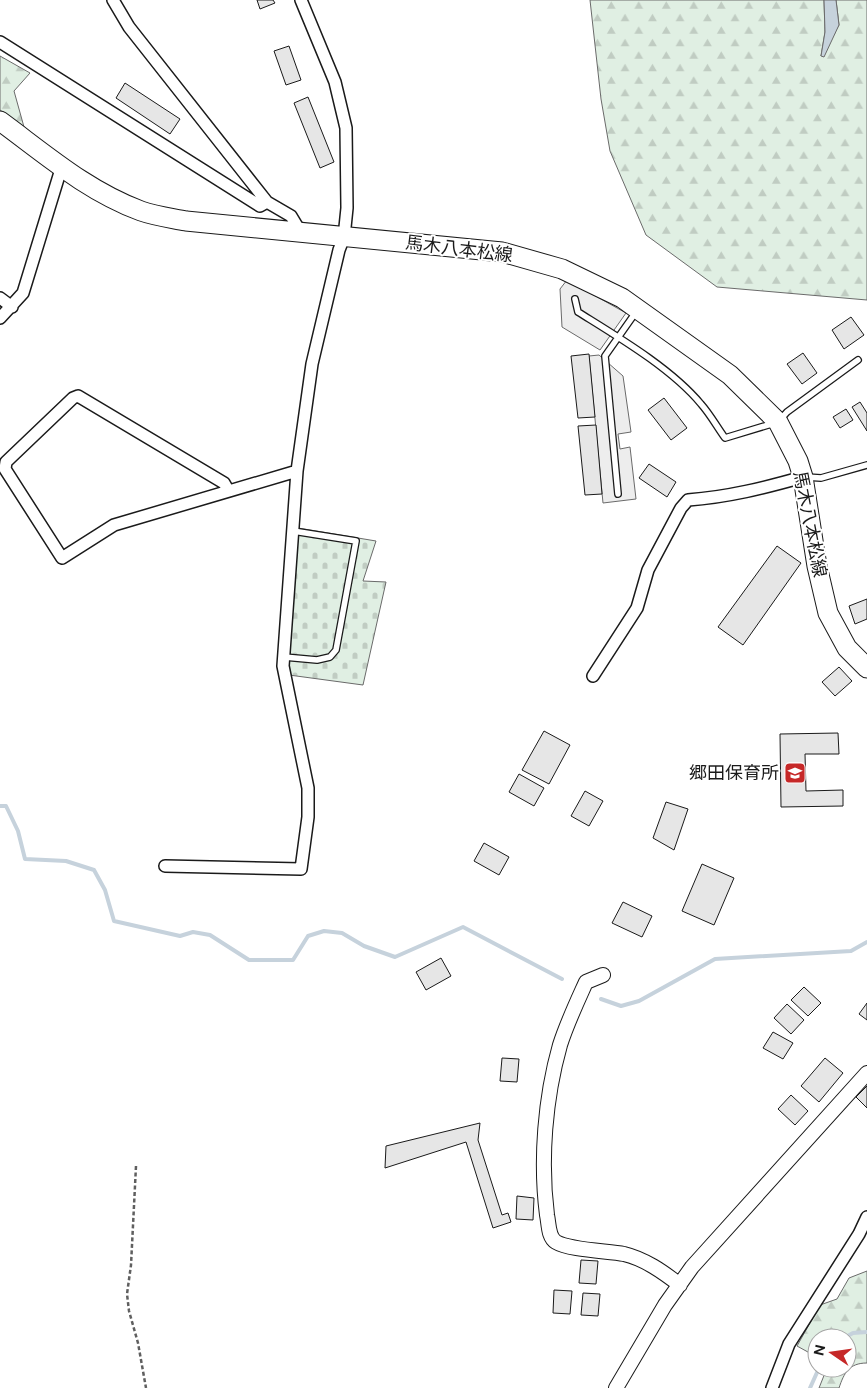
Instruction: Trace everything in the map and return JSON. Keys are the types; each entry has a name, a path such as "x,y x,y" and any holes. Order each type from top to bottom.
{"main road":[{"name":"馬木八本松線","path":"0,121 61,168 107,197 143,212 186,221 502,252 562,269 622,298 730,375 778,422 798,462 803,477 817,566 828,613 847,648 867,668"}],"street":[{"path":"113,0 129,27 267,202 290,216 300,232"},
{"path":"165,866 301,869 308,818 308,788 290,709 283,666 297,471 312,364 339,250 344,237 347,208 346,128 335,82 301,0"},
{"path":"0,42 260,206 267,202"},
{"path":"0,318 23,293 61,168"},
{"path":"0,298 12,307"},
{"path":"228,490 224,483 78,396 73,398 6,462 5,469 62,558 114,525 297,471"},
{"path":"593,676 637,608 648,570 681,508 688,500 719,498 750,492 803,477"},
{"path":"603,975 586,982 560,1045 551,1090 544,1186 550,1236 556,1242 566,1246 624,1254 642,1260 680,1285"},
{"path":"616,1388 665,1305 692,1267 867,1073"},
{"path":"772,1388 789,1344 859,1234 867,1217"}],"lane":[{"path":"574,299 578,312 618,337 682,385 701,404 725,438 778,422 787,412 858,360"},
{"path":"618,494 605,356 637,310"},
{"path":"803,477 821,478 867,465"},
{"path":"284,657 317,660 330,657 336,650 356,541 293,531"}],"path":[{"path":"136,1166 127,1294 146,1388"}],"green space":[{"path":"590,0 824,0 825,32 821,56 839,25 836,0 867,0 867,300 717,287 646,235 610,151 601,99"},
{"path":"0,56 30,73 14,91 24,127 0,110"},
{"path":"298,528 376,541 363,581 386,582 363,685 289,675 287,652"},
{"path":"867,1271 867,1363 857,1365 857,1328 807,1328 820,1305 837,1299 849,1278"},
{"path":"807,1328 807,1352 797,1346"},
{"path":"823,1378 843,1378 839,1388 819,1388"}],"shaded area":[{"path":"824,0 836,0 839,25 824,57 821,56 825,32"},
{"path":"567,280 626,313 600,350 562,327 560,289"},
{"path":"599,355 623,376 631,432 618,434 620,449 630,447 636,499 603,503 589,356"}],"building":[{"path":"257,0 273,0 275,3 260,9"},
{"path":"289,46 301,80 286,85 274,51"},
{"path":"125,83 180,119 170,134 116,98"},
{"path":"308,97 334,162 320,168 294,103"},
{"path":"851,317 864,335 844,349 832,330"},
{"path":"803,353 817,373 802,384 787,364"},
{"path":"589,354 595,417 578,418 571,356"},
{"path":"664,398 687,428 671,440 648,410"},
{"path":"860,402 867,413 867,431 852,407"},
{"path":"846,409 853,420 840,428 833,417"},
{"path":"596,425 602,494 585,495 578,426"},
{"path":"649,464 676,482 667,497 639,478"},
{"path":"777,546 801,563 743,645 718,627"},
{"path":"867,599 867,619 855,624 849,606"},
{"path":"839,667 852,681 835,696 822,682"},
{"path":"544,731 570,745 549,784 522,770"},
{"path":"838,733 839,754 805,754 806,791 843,790 843,806 781,807 780,734"},
{"path":"519,774 544,788 534,806 509,792"},
{"path":"585,791 603,801 589,826 571,816"},
{"path":"666,802 688,809 674,850 653,838"},
{"path":"484,843 509,857 499,875 474,861"},
{"path":"702,864 734,878 714,925 682,911"},
{"path":"623,902 652,916 642,937 612,923"},
{"path":"441,958 451,976 426,990 416,972"},
{"path":"804,987 821,1003 808,1016 791,1000"},
{"path":"867,1003 867,1020 859,1014"},
{"path":"787,1004 804,1020 791,1034 774,1018"},
{"path":"773,1032 793,1043 783,1059 763,1048"},
{"path":"502,1058 519,1059 517,1082 500,1081"},
{"path":"825,1058 843,1073 819,1102 801,1086"},
{"path":"867,1086 867,1108 856,1097"},
{"path":"791,1095 808,1111 795,1125 778,1109"},
{"path":"480,1123 478,1140 502,1215 508,1213 511,1222 493,1228 466,1142 385,1168 386,1146"},
{"path":"517,1196 534,1198 533,1220 516,1219"},
{"path":"581,1260 598,1261 596,1284 579,1283"},
{"path":"554,1290 572,1291 570,1314 553,1313"},
{"path":"583,1293 600,1294 598,1316 581,1315"}],"waterway":[{"path":"0,806 6,806 18,831 25,859 66,861 94,870 105,890 114,921 180,936 193,932 210,935 249,960 293,960 308,936 324,931 342,933 364,946 395,957 463,927 562,979"},
{"path":"601,999 621,1006 639,1001 715,959 851,951 867,942"},
{"path":"857,1333 867,1332"},
{"path":"810,1388 814,1378"}],"place":[{"name":"郷田保育所","path":"795,773"}]}
